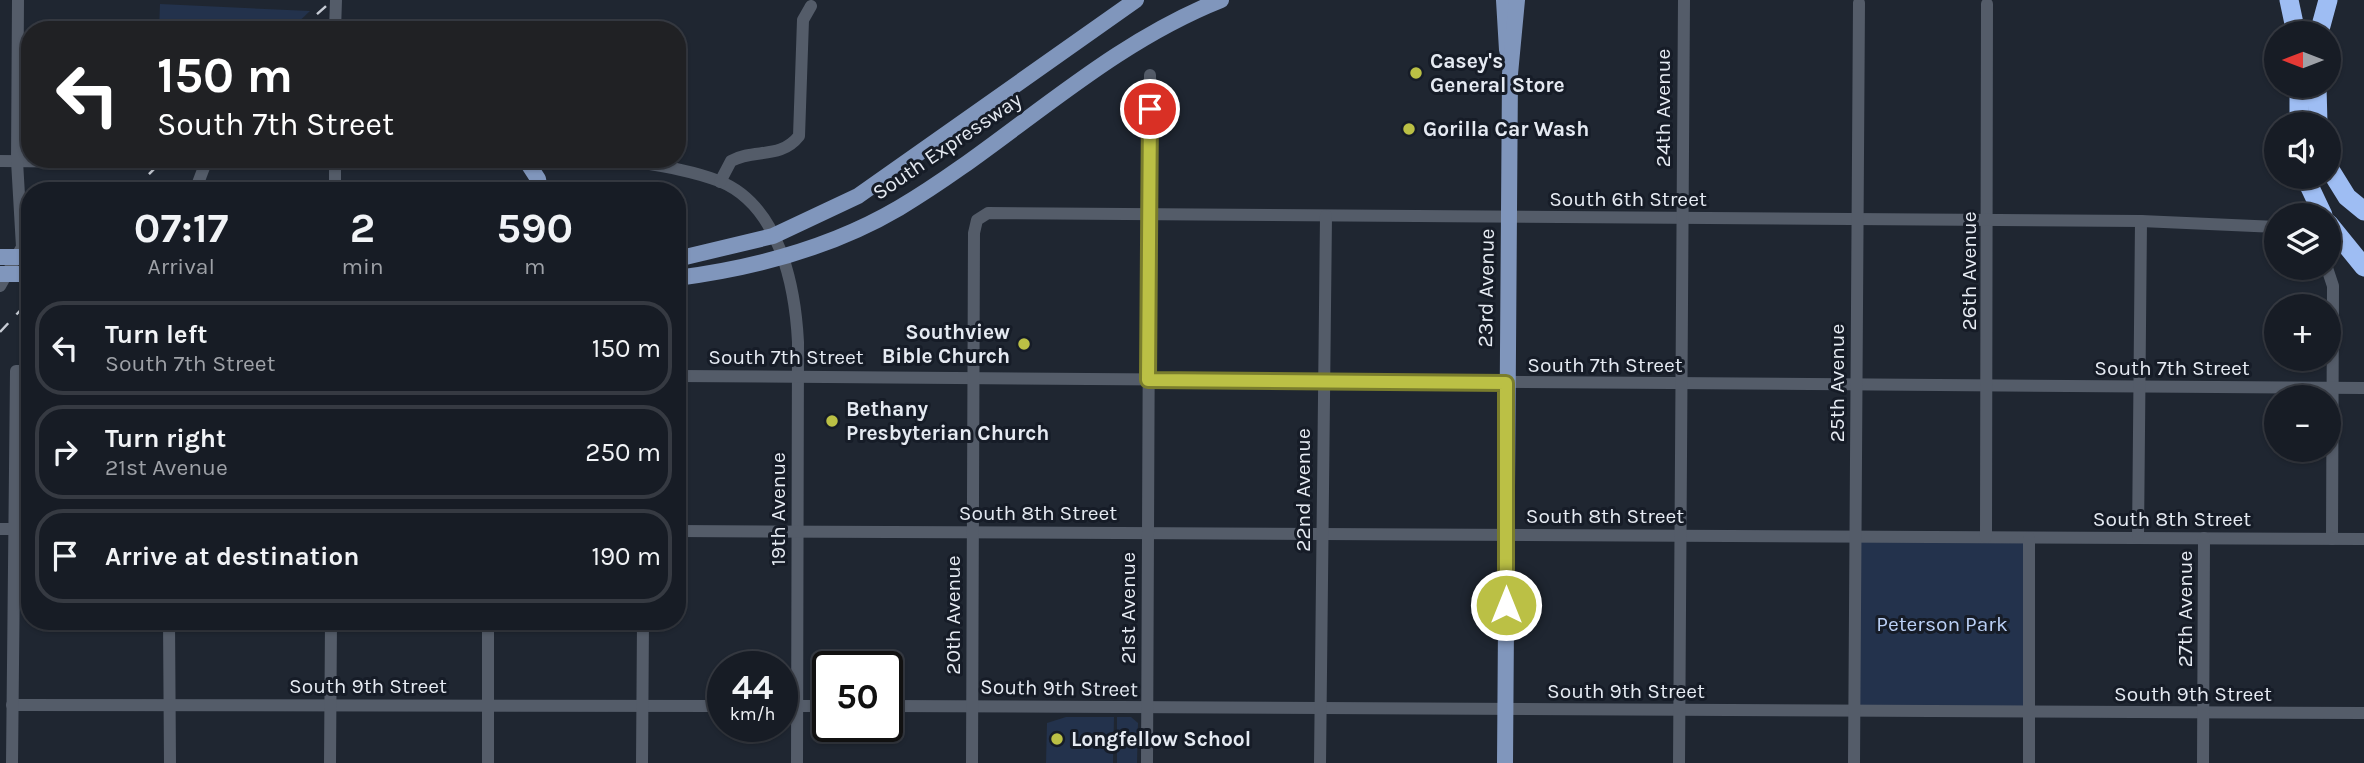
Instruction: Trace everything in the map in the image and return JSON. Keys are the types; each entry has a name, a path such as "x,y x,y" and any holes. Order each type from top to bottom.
{"highway":[{"path":"2289,0 2295,21"},
{"path":"2298,21 2299,0"},
{"path":"2318,21 2319,0"},
{"path":"2322,21 2328,0"},
{"path":"2341,187 2347,197 2364,211"},
{"path":"2341,239 2364,267"}],"main road":[{"name":"South Expressway","path":"686,257 773,236 858,197 1136,0"},
{"name":"South Expressway","path":"686,277 726,272 783,257 836,239 900,207 1109,58 1168,23 1221,0"},
{"name":"23rd Avenue","path":"1509,2 1517,22 1510,65"},
{"name":"23rd Avenue","path":"1505,763 1509,2"},
{"path":"0,257 21,257"},
{"path":"0,274 21,274"}],"street":[{"path":"18,0 17,161 21,230"},
{"path":"335,21 336,0"},
{"name":"24th Avenue","path":"1679,763 1684,0"},
{"name":"25th Avenue","path":"1854,763 1859,3"},
{"name":"26th Avenue","path":"1986,537 1987,4"},
{"path":"720,181 726,166 736,158 777,152 787,148 799,136 803,20 811,6"},
{"name":"21st Avenue","path":"1147,763 1150,75"},
{"path":"0,161 21,161"},
{"path":"667,168 720,181 752,204 783,257"},
{"name":"South 6th Street","path":"980,217 993,213 2141,221 2264,226"},
{"name":"22nd Avenue","path":"1320,763 1326,216"},
{"name":"20th Avenue","path":"972,763 974,233 980,217"},
{"path":"2138,538 2141,221"},
{"path":"0,286 21,249"},
{"name":"19th Avenue","path":"783,257 797,320 797,651"},
{"path":"2331,280 2332,385"},
{"path":"12,763 7,529 16,371 21,371"},
{"name":"South 7th Street","path":"686,376 2264,388"},
{"name":"South 7th Street","path":"2341,388 2364,388"},
{"path":"2332,462 2332,539"},
{"name":"South 8th Street","path":"686,531 2364,539"},
{"path":"2029,538 2029,763"},
{"name":"27th Avenue","path":"2203,763 2204,538"},
{"path":"169,630 170,763"},
{"path":"330,763 331,630"},
{"path":"488,630 488,763"},
{"path":"642,763 643,630"},
{"name":"South 9th Street","path":"12,705 707,706"},
{"name":"South 9th Street","path":"903,706 2364,713"},
{"name":"19th Avenue","path":"797,742 797,763"}],"green space":[{"path":"160,4 310,11 299,21 159,21"},
{"name":"Peterson Park","path":"1855,537 2029,538 2029,712 1854,711"},
{"path":"1066,717 1114,717 1113,763 1046,763 1047,723"},
{"path":"1117,717 1131,717 1138,723 1137,763 1117,763"}],"railway":[{"path":"309,21 333,0"},
{"path":"141,182 155,168"},
{"path":"0,332 21,310"}],"place":[{"name":"Casey's General Store","path":"1416,73"},
{"name":"Gorilla Car Wash","path":"1409,129"},
{"name":"Southview Bible Church","path":"1024,344"},
{"name":"Bethany Presbyterian Church","path":"832,421"},
{"name":"Longfellow School","path":"1057,739"}],"route":[{"path":"1150,109 1148,380 1506,383 1506,605"}]}
